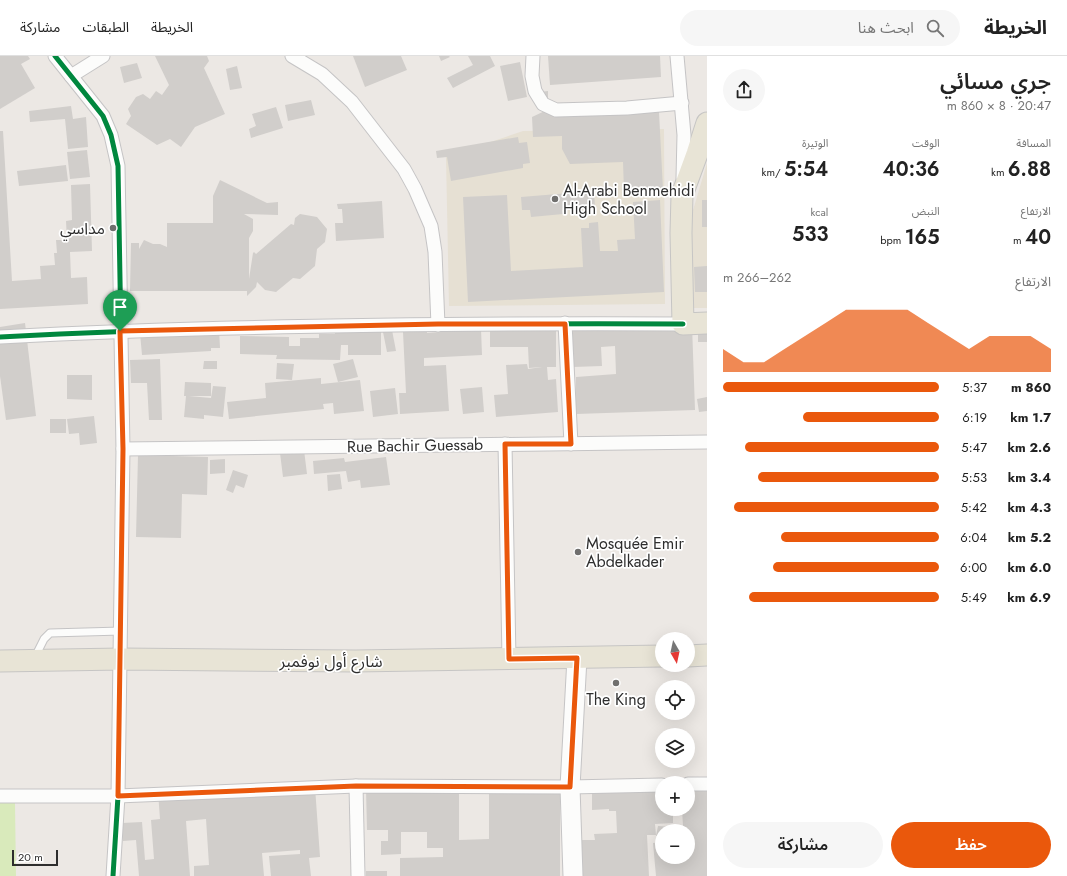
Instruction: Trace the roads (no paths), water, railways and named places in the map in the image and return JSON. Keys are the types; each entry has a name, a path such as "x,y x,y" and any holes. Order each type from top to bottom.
{"main road":[{"path":"707,122 682,195 681,233 683,324 707,323"},
{"path":"695,656 707,655"},
{"name":"شارع أول نوفمبر","path":"0,661 121,659 356,661 655,656"},
{"path":"573,876 570,787 577,658"}],"street":[{"path":"55,56 103,116 111,135 118,166 123,449 118,796 113,876"},
{"path":"71,76 104,56"},
{"path":"292,56 322,74 352,102 404,169 415,188 431,226 435,252 438,324"},
{"path":"533,56 532,76 535,91 543,104 556,110 627,108 682,103"},
{"path":"677,56 684,135 682,195"},
{"path":"0,337 120,331 438,324 683,324"},
{"path":"565,324 571,444"},
{"name":"Rue Bachir Guessab","path":"123,449 707,442"},
{"path":"505,444 509,659"},
{"path":"695,784 707,784"},
{"path":"0,796 118,796 356,786 570,787 655,785"},
{"path":"356,786 358,876"}],"lane":[{"path":"33,661 44,639 50,633 121,631"}],"place":[{"name":"Al-Arabi Benmehidi High School","path":"555,199"},
{"name":"مداسي","path":"113,228"},
{"name":"Mosquée Emir Abdelkader","path":"578,552"},
{"name":"The King","path":"616,683"}]}
